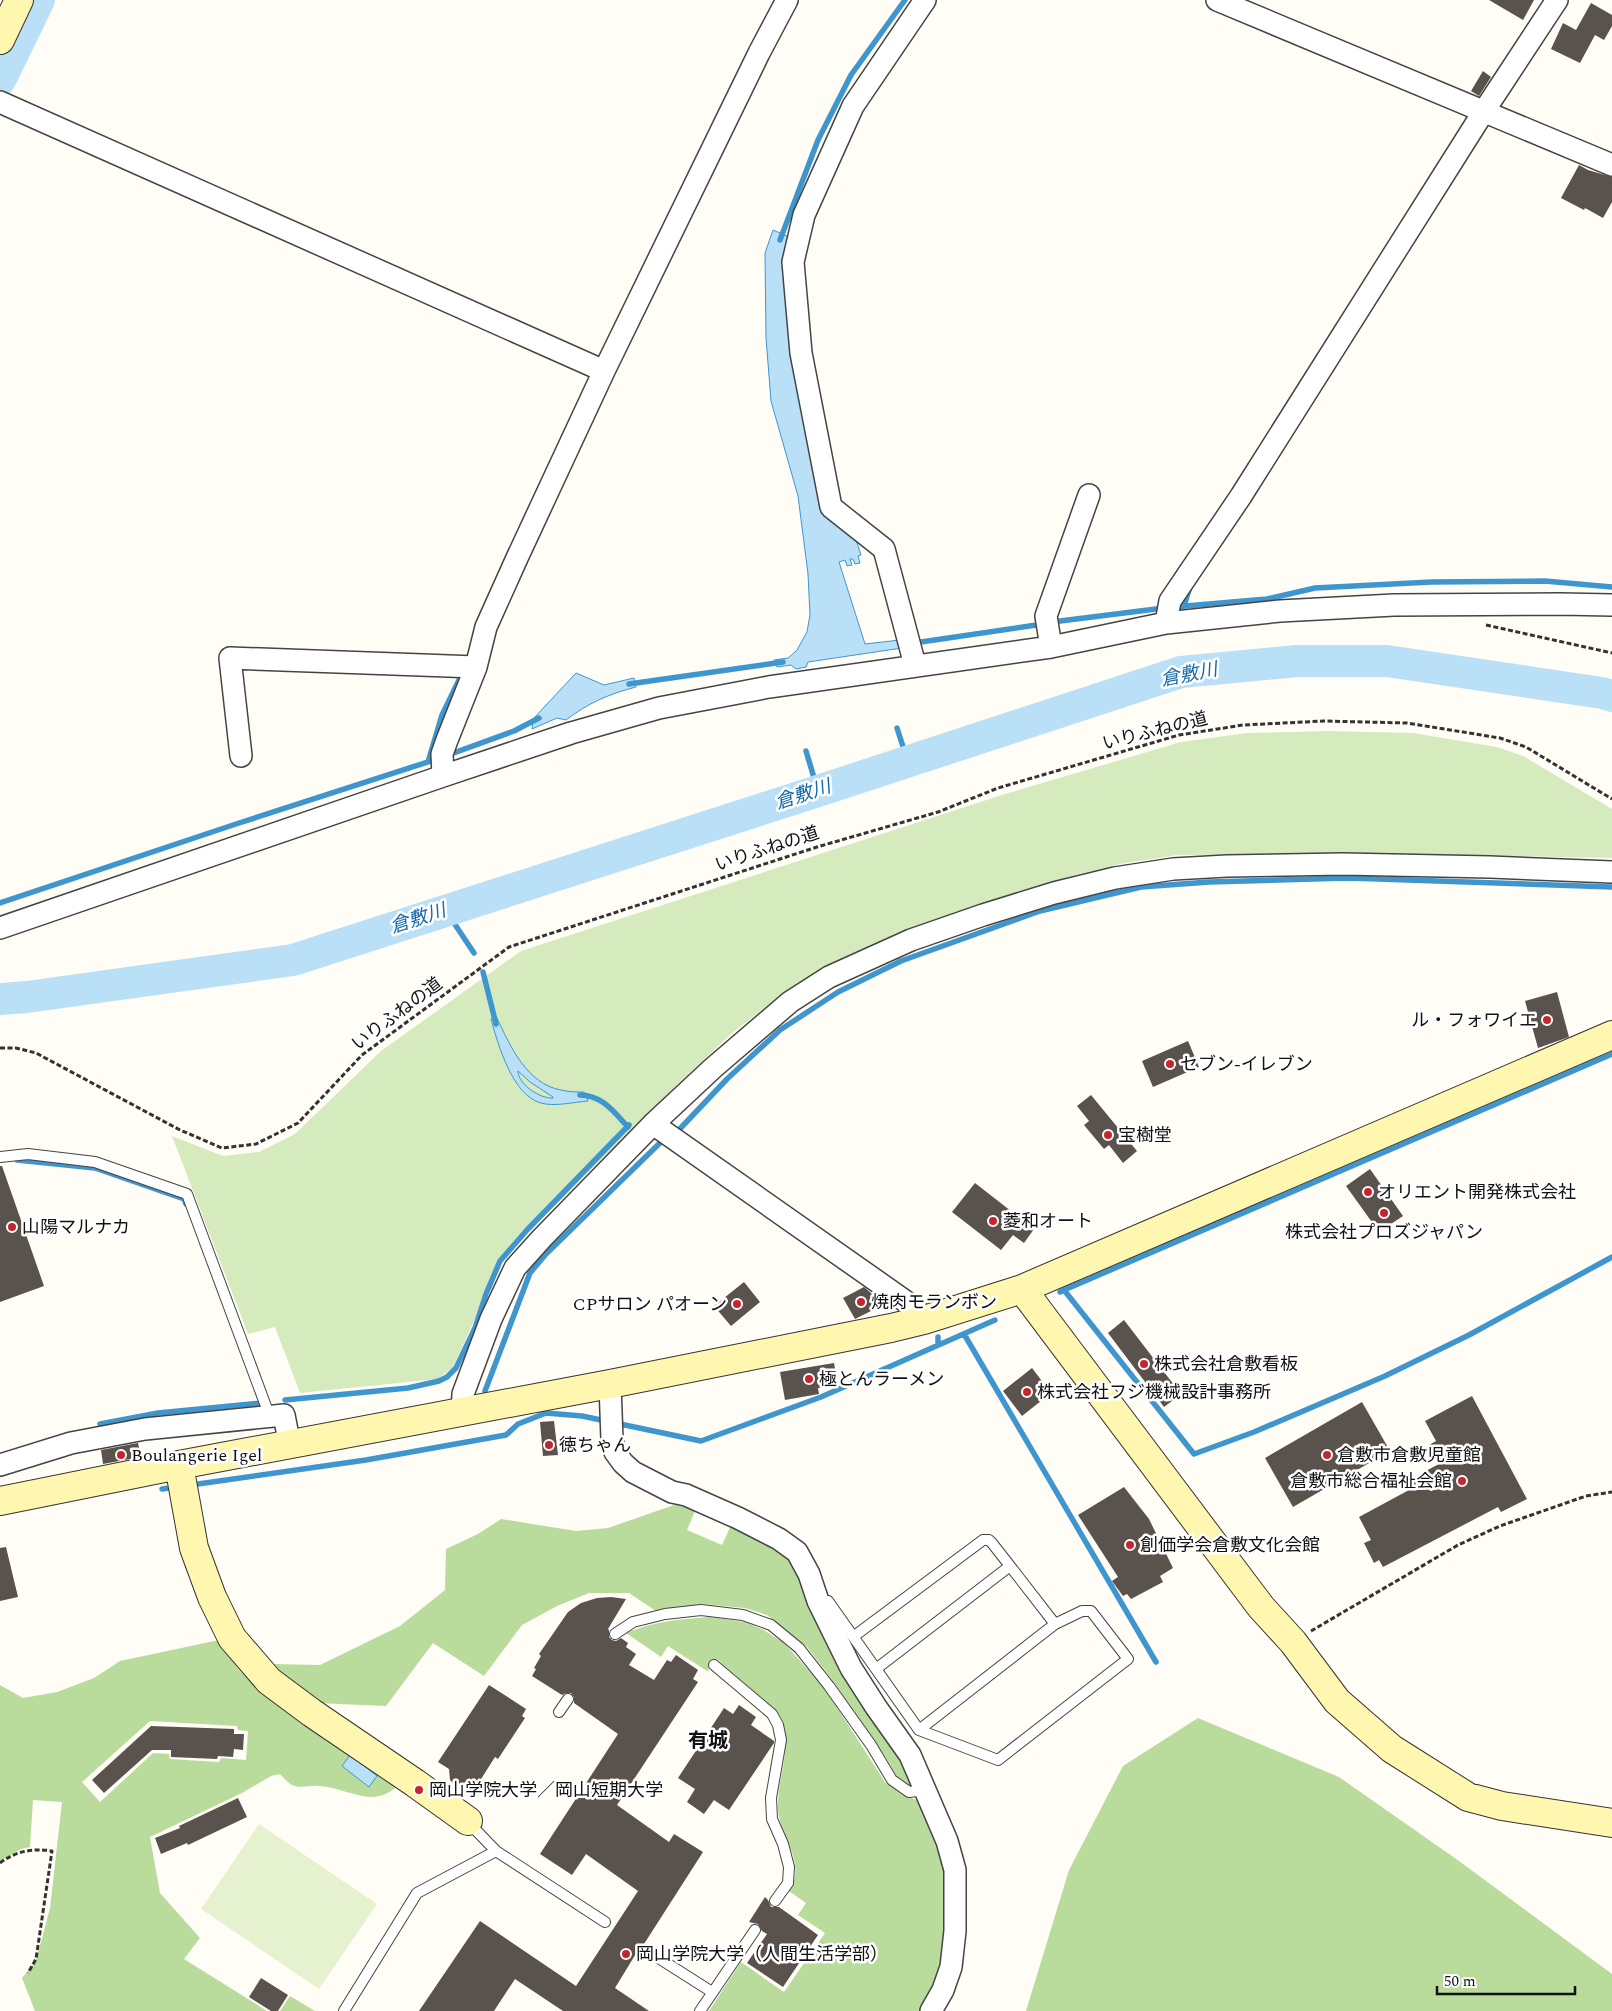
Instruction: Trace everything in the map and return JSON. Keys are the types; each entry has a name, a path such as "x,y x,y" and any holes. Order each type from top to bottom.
{"street":[{"path":"0,40 19,0"},
{"path":"443,764 476,667 486,627 604,371 759,52 787,0"},
{"path":"911,650 884,549 831,507 816,439 801,353 793,262 804,215 853,106 925,0"},
{"path":"1217,0 1612,165"},
{"path":"1168,612 1241,496 1490,113 1557,0"},
{"path":"0,102 604,371"},
{"path":"1048,631 1089,495"},
{"path":"0,928 443,764 571,733 659,708 769,687 911,650 1168,612 1280,611 1394,605 1612,605"},
{"path":"241,756 230,658 476,667"},
{"path":"462,1412 463,1394 491,1319 515,1268 542,1238 662,1131 766,1021 790,1002 829,977 911,940 1054,893 1114,878 1173,869 1343,864 1490,866 1612,872"},
{"path":"0,1501 182,1481 290,1446 610,1384 924,1320 1022,1289 1612,1035"},
{"path":"662,1131 915,1308 924,1320"},
{"path":"1022,1289 1261,1606 1293,1642 1337,1701 1392,1749 1468,1797 1502,1806 1612,1823"},
{"path":"610,1384 611,1421 615,1452 633,1472 672,1492 686,1495 738,1518 779,1539 797,1552 809,1574 818,1601 851,1668 910,1755 947,1841 955,1870 955,1931 951,1967 944,1990 931,2011"},
{"path":"1,1462 71,1443 135,1431 284,1415 290,1446"},
{"path":"182,1481 194,1548 212,1597 232,1638 269,1681 468,1821"}],"lane":[{"path":"0,1157 28,1154 95,1162 187,1194 270,1416"},
{"path":"857,1634 983,1540 989,1540 992,1543 1055,1624"},
{"path":"876,1669 1010,1566"},
{"path":"809,1574 919,1730 998,1760 1128,1659 1091,1611 1082,1611 1055,1624 919,1730"},
{"path":"615,1634 633,1622 665,1614 701,1610 743,1615 771,1625 799,1648 830,1686 871,1745 892,1780 909,1792 925,1790"},
{"path":"714,1665 772,1714 778,1725 781,1740 771,1798 772,1819 783,1844 789,1867 788,1883 775,1901"},
{"path":"559,1712 568,1699"},
{"path":"468,1821 496,1851 605,1922"},
{"path":"344,2011 417,1893 496,1851"},
{"path":"700,2011 755,1930"},
{"path":"646,1950 712,1992"}],"path":[{"path":"1479,624 1612,653"},
{"name":"いりふねの道","path":"0,1048 16,1048 36,1053 180,1130 222,1148 256,1144 298,1123 362,1055 509,947 808,850 938,812 998,788 1179,735 1243,725 1324,721 1407,723 1500,738 1526,747 1612,799"},
{"path":"1293,1642 1458,1545 1500,1526 1586,1496 1612,1492"},
{"path":"0,1863 20,1852 39,1849 52,1851 36,1959 28,1973"}],"green space":[{"path":"1328,731 1413,733 1497,747 1523,756 1612,809 1612,858 1409,854 1178,855 1125,863 1074,875 897,933 831,964 777,998 731,1034 680,1082 523,1237 501,1262 453,1367 438,1379 300,1393 275,1327 248,1334 172,1136 223,1156 259,1152 295,1134 381,1051 521,951 1002,795 1181,742 1247,733"},
{"path":"674,1505 696,1509 687,1530 722,1545 731,1525 791,1553 913,1783 910,1786 899,1780 885,1756 807,1647 767,1615 745,1608 702,1604 656,1611 629,1593 589,1593 557,1606 522,1625 484,1676 433,1643 386,1706 316,1703 271,1664 320,1665 400,1626 445,1590 446,1549 478,1534 501,1519 576,1531 608,1528"},
{"path":"711,1617 745,1622 762,1629 784,1643 823,1686 885,1782 902,1795 920,1801 931,1822 947,1873 945,1959 923,2011 709,2011 741,1962 784,1992 825,1933 798,1915 806,1903 789,1891 794,1880 794,1860 778,1808 785,1752 784,1729 781,1718 717,1659 707,1671 668,1646 661,1657 626,1633 657,1623"},
{"path":"219,1640 238,1669 261,1693 397,1786 388,1793 369,1797 329,1787 295,1786 280,1774 271,1776 242,1793 150,1837 160,1893 200,1938 184,1959 267,2011 35,2011 22,1978 36,1961 50,1908 62,1802 33,1800 30,1847 21,1849 0,1861 0,1685 23,1698 57,1692 94,1678 120,1661","holes":["150,1721 237,1726 238,1730 248,1731 246,1760 221,1758 219,1762 170,1759 169,1754 153,1753 100,1802 82,1782"]},
{"path":"1198,1718 1339,1777 1459,1861 1612,1974 1612,2011 1026,2011 1069,1870 1123,1766"},
{"path":"259,1824 377,1904 319,1989 201,1909"},
{"path":"290,1996 315,2011 280,2011"}],"water":[{"path":"773,230 789,237 820,483 854,534 861,555 858,556 860,563 855,564 853,559 850,559 852,565 847,566 845,560 839,562 865,644 900,640 902,648 808,662 806,667 796,669 791,665 777,667 774,660 788,658 797,650 807,632 810,615 808,574 798,496 771,401 766,338 765,253"},
{"path":"576,673 604,685 634,678 636,687 599,700 566,720 557,718 532,729 533,719"},
{"path":"497,1018 514,1052 529,1072 538,1080 561,1090 584,1092 588,1101 552,1105 541,1103 522,1091 508,1068 491,1019","holes":["518,1071 530,1082 553,1097 553,1098 542,1096 531,1090 522,1081"]},
{"path":"350,1755 377,1776 369,1787 342,1766"}],"building":[{"path":"1489,0 1534,0 1523,20"},
{"path":"1591,3 1612,15 1612,26 1604,40 1595,35 1580,63 1551,49 1563,23 1576,30"},
{"path":"1483,71 1491,77 1479,96 1471,91"},
{"path":"1579,165 1588,170 1612,177 1612,202 1603,218 1561,198"},
{"name":"ル・フォワイエ","path":"1557,992 1569,1037 1538,1048 1525,1001"},
{"name":"セブン-イレブン","path":"1188,1041 1199,1067 1153,1087 1142,1061"},
{"name":"宝樹堂","path":"1091,1095 1137,1151 1123,1163 1109,1145 1104,1149 1084,1125 1089,1121 1077,1106"},
{"name":"山陽マルナカ","path":"0,1166 2,1166 44,1286 0,1302"},
{"path":"1370,1169 1403,1216 1379,1232 1346,1186"},
{"name":"菱和オート","path":"975,1183 1034,1229 1024,1243 1013,1235 1001,1250 952,1212"},
{"name":"CPサロン パオーン","path":"744,1282 760,1302 731,1326 714,1306"},
{"name":"焼肉モランボン","path":"864,1287 871,1293 879,1307 855,1319 843,1298"},
{"name":"株式会社倉敷看板","path":"1124,1320 1181,1394 1164,1407 1108,1333"},
{"name":"極とんラーメン","path":"834,1363 838,1385 818,1388 819,1394 785,1400 780,1372"},
{"name":"株式会社フジ機械設計事務所","path":"1032,1368 1051,1393 1022,1416 1003,1391"},
{"name":"倉敷市総合福祉会館","path":"1472,1396 1527,1499 1501,1512 1498,1507 1383,1567 1379,1560 1374,1563 1364,1543 1371,1540 1359,1517 1409,1490 1405,1482 1439,1464 1429,1445 1436,1441 1425,1421"},
{"path":"1362,1402 1390,1451 1293,1507 1265,1458"},
{"name":"徳ちゃん","path":"554,1421 558,1455 543,1456 540,1422"},
{"name":"Boulangerie Igel","path":"138,1443 141,1457 103,1464 101,1450"},
{"name":"創価学会倉敷文化会館","path":"1124,1487 1149,1519 1173,1568 1160,1576 1163,1582 1131,1599 1127,1594 1123,1596 1112,1581 1118,1577 1078,1515"},
{"path":"6,1547 18,1597 0,1601 0,1548"},
{"path":"597,1598 626,1599 608,1629 609,1637 612,1640 616,1641 621,1638 628,1643 626,1647 636,1654 629,1665 654,1680 667,1660 671,1662 676,1655 698,1670 693,1679 698,1682 617,1805 669,1842 674,1834 703,1852 615,1988 649,2011 563,2011 515,1979 494,2011 419,2011 480,1921 576,1986 638,1891 586,1854 572,1875 540,1854 618,1734 574,1703 574,1697 571,1693 562,1695 532,1676 536,1669 534,1668 541,1656 539,1654 568,1612 581,1603"},
{"path":"489,1685 526,1709 522,1716 525,1718 498,1759 495,1757 476,1787 468,1782 455,1785 450,1780 449,1769 438,1762"},
{"path":"739,1705 756,1717 751,1725 774,1741 774,1743 729,1810 714,1800 704,1814 687,1802 695,1789 678,1778 724,1708 733,1714"},
{"path":"151,1726 234,1729 234,1734 244,1734 243,1750 234,1749 233,1757 218,1756 217,1759 171,1757 171,1750 152,1750 104,1793 92,1780"},
{"path":"238,1798 247,1817 188,1845 187,1843 161,1854 155,1838 180,1828 179,1826"},
{"path":"765,1897 771,1907 779,1907 818,1935 783,1987 747,1963 767,1934 762,1931 758,1924 749,1922"},
{"path":"261,1978 288,1995 278,2011 271,2011 249,1997"}],"waterway":[{"path":"0,80 39,0"},
{"path":"780,240 818,140 851,75 905,0"},
{"path":"1174,607 1267,599 1315,588 1431,582 1545,581 1612,587"},
{"path":"1184,606 1190,587"},
{"path":"1052,622 1164,608"},
{"path":"914,643 1043,624"},
{"name":"倉敷川","path":"0,999 27,997 293,960 1181,672 1297,661 1387,661 1612,696"},
{"path":"629,684 783,662"},
{"path":"428,762 442,715 459,680"},
{"path":"448,755 514,731 539,718"},
{"path":"897,728 908,762"},
{"path":"806,751 818,791"},
{"path":"0,903 437,759"},
{"path":"675,1134 727,1079 780,1030 838,992 901,961 1040,911 1141,887 1209,882 1348,878 1612,887"},
{"path":"446,911 474,953"},
{"path":"483,972 496,1024"},
{"path":"1064,1290 1612,1054"},
{"path":"580,1095 601,1101 628,1127"},
{"path":"285,1400 408,1388 439,1381 447,1377 456,1368 475,1328 486,1294 500,1261 527,1230 629,1125"},
{"path":"485,1391 530,1273 546,1254 664,1139"},
{"path":"17,1160 95,1168 184,1199 186,1204"},
{"path":"1060,1292 1064,1290 1194,1454 1254,1432 1385,1376 1469,1335 1612,1257"},
{"path":"191,1485 366,1460 506,1435 518,1424 546,1413 582,1416 701,1441 821,1397 995,1320"},
{"path":"964,1334 1156,1662"},
{"path":"938,1337 938,1345"},
{"path":"100,1424 158,1413 262,1403"},
{"path":"162,1489 177,1487"}],"place":[{"name":"ル・フォワイエ","path":"1547,1020"},
{"name":"セブン-イレブン","path":"1170,1064"},
{"name":"宝樹堂","path":"1108,1135"},
{"name":"オリエント開発株式会社","path":"1368,1192"},
{"name":"株式会社プロズジャパン","path":"1384,1213"},
{"name":"菱和オート","path":"993,1221"},
{"name":"山陽マルナカ","path":"12,1227"},
{"name":"焼肉モランボン","path":"861,1302"},
{"name":"CPサロン パオーン","path":"737,1304"},
{"name":"株式会社倉敷看板","path":"1144,1364"},
{"name":"極とんラーメン","path":"809,1379"},
{"name":"株式会社フジ機械設計事務所","path":"1027,1392"},
{"name":"徳ちゃん","path":"549,1445"},
{"name":"Boulangerie Igel","path":"121,1455"},
{"name":"倉敷市倉敷児童館","path":"1327,1455"},
{"name":"倉敷市総合福祉会館","path":"1462,1481"},
{"name":"創価学会倉敷文化会館","path":"1130,1545"},
{"name":"岡山学院大学／岡山短期大学","path":"419,1790"},
{"name":"岡山学院大学（人間生活学部）","path":"626,1954"}],"district":[{"name":"有城","path":"708,1741"}]}
